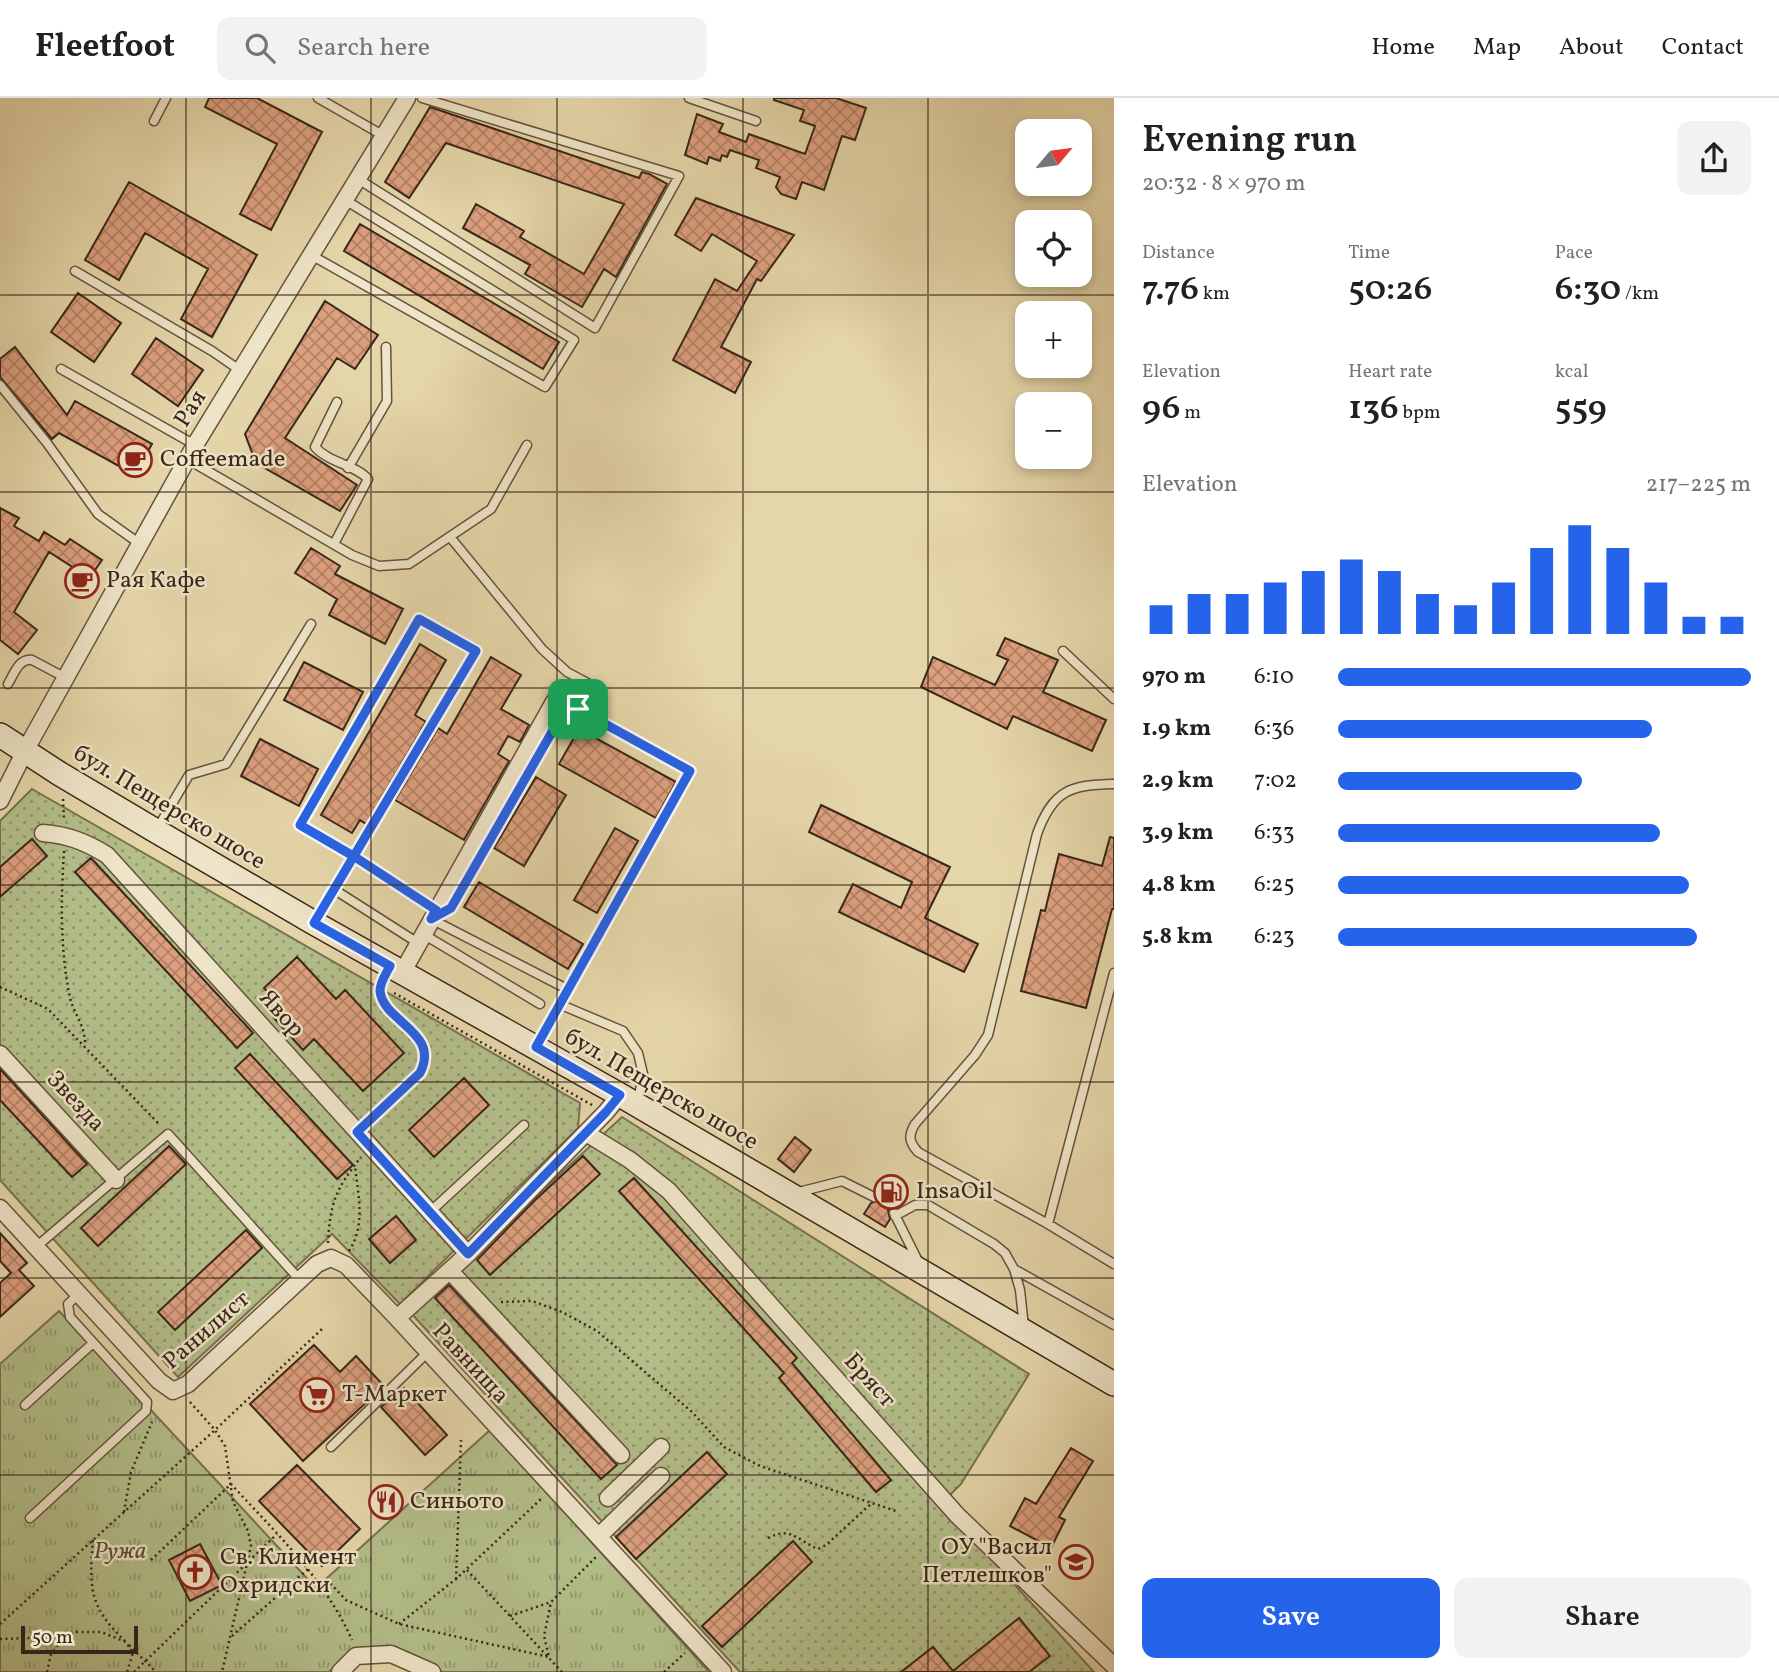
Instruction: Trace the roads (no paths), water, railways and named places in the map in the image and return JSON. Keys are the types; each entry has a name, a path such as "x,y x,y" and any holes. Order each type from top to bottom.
{"main road":[{"name":"бул. Пещерско шосе","path":"0,735 156,831 314,923 391,975 536,1047 621,1104 922,1270 1114,1384"}],"street":[{"name":"Рая","path":"25,751 191,452 407,98"},
{"path":"391,975 434,915 554,702"},
{"path":"0,801 25,751"},
{"name":"Явор","path":"43,833 66,835 107,855 468,1254"},
{"name":"Звезда","path":"0,1054 116,1180"},
{"name":"Равнища","path":"621,1104 586,1133 468,1254 397,1318 723,1672"},
{"name":"Бряст","path":"586,1133 630,1160 669,1191 957,1515 1114,1666"},
{"name":"Ранилист","path":"0,1208 159,1381 173,1388 188,1384 317,1264 334,1261 397,1318"},
{"path":"450,1271 621,1455"},
{"path":"608,1498 661,1447"},
{"path":"603,1541 657,1480 639,1469"},
{"path":"340,1672 358,1656 391,1654 432,1672"}],"lane":[{"path":"154,121 166,98"},
{"path":"318,98 384,136"},
{"path":"358,179 594,328 679,176 422,98"},
{"path":"689,98 756,121"},
{"path":"311,255 545,387 573,340 345,200"},
{"path":"75,271 212,351 241,371"},
{"path":"348,468 387,401 386,347"},
{"path":"61,369 334,544 379,566 409,564 491,509 527,445"},
{"path":"0,385 47,443 98,514 140,544"},
{"path":"334,544 368,479 364,474 319,452 315,447 337,402"},
{"path":"450,537 542,649 567,672 597,688"},
{"path":"314,923 355,857 476,651 419,619 300,825 355,857 434,915 568,989"},
{"path":"156,831 189,775 226,764 311,624"},
{"path":"1063,651 1114,699"},
{"path":"8,684 26,659 66,678"},
{"path":"434,915 451,908 564,711 570,708 578,709 690,771 536,1047"},
{"path":"1114,784 1083,785 1067,790 1055,798 1043,817 988,1035 975,1055 910,1133 911,1143 918,1152 1114,1264"},
{"path":"335,890 540,1004"},
{"path":"1048,1224 1114,973"},
{"path":"357,1132 420,1073 426,1060 424,1047 385,1003 380,993 391,975"},
{"path":"559,1004 623,1031 638,1053 643,1074 621,1104"},
{"path":"430,1212 524,1125"},
{"path":"36,1247 168,1134 300,1280"},
{"path":"789,1195 842,1181 874,1198"},
{"path":"922,1270 895,1214 915,1205 928,1205 994,1244 1005,1254 1014,1269 1020,1290 1024,1330"},
{"path":"1014,1269 1114,1325"},
{"path":"30,1518 146,1411 147,1402 70,1317 68,1304 79,1294"},
{"path":"25,1405 93,1343"},
{"path":"331,1447 428,1352"}],"place":[{"name":"Coffeemade","path":"135,460"},
{"name":"Рая Кафе","path":"82,581"},
{"name":"InsaOil","path":"891,1192"},
{"name":"Т-Маркет","path":"317,1395"},
{"name":"Синьото","path":"386,1502"},
{"name":"ОУ \"Васил Петлешков\"","path":"1076,1562"},
{"name":"Св. Климент Охридски","path":"195,1572"}],"park label":[{"name":"Ружа","path":"120,1552"}]}
